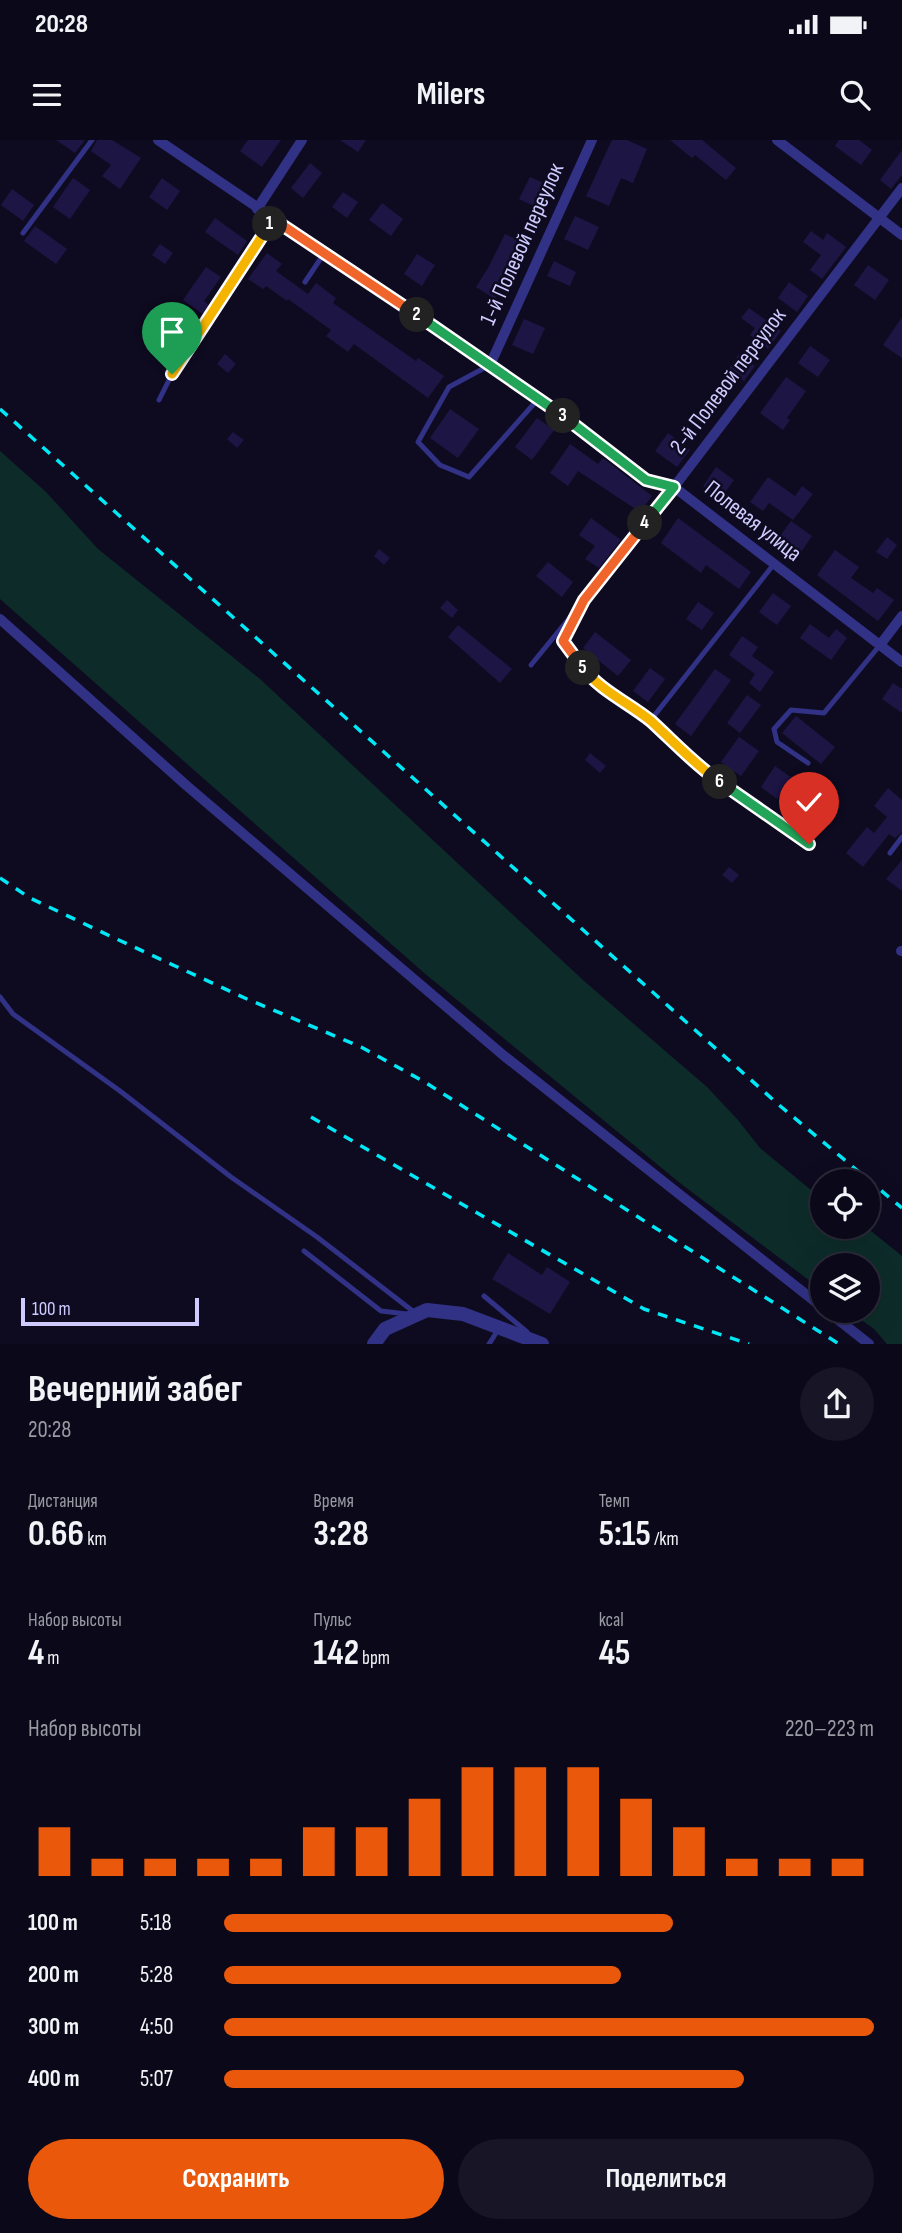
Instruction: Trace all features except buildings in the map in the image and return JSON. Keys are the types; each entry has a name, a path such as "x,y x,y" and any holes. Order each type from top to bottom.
{"street":[{"name":"Полевая улица","path":"158,140 540,398 646,480 674,487 902,662"},
{"path":"257,209 302,140"},
{"name":"1-й Полевой переулок","path":"490,365 592,140"},
{"path":"777,140 902,235"},
{"name":"2-й Полевой переулок","path":"650,721 591,679 563,641 584,600 674,487 902,188"},
{"path":"880,645 902,617"},
{"path":"0,620 187,786 503,1055 810,1298"},
{"path":"650,721 697,766 809,844"},
{"path":"374,1344 385,1329 427,1310 463,1314 541,1344"},
{"path":"842,1323 869,1344"}],"lane":[{"path":"23,233 92,140"},
{"path":"159,400 172,374 273,219"},
{"path":"305,282 326,252"},
{"path":"490,365 449,387 418,442 440,466 468,477 540,398"},
{"path":"650,721 774,564"},
{"path":"531,665 584,600"},
{"path":"808,763 777,742 774,729 791,710 824,713 880,645"},
{"path":"890,853 902,837"},
{"path":"0,997 13,1014 120,1091 231,1177 317,1237 417,1314"},
{"path":"304,1251 381,1311 417,1314"},
{"path":"484,1296 541,1344"},
{"path":"489,1344 499,1328"}],"green space":[{"path":"0,451 46,492 98,549 260,679 584,981 707,1087 760,1148 810,1189 810,1239 880,1238 902,1256 902,1344 887,1344 866,1323 880,1323 880,1253 810,1253 810,1281 680,1183 423,972 0,599"}],"railway":[{"path":"0,409 779,1105 902,1208"},
{"path":"0,878 30,898 247,999 361,1047 423,1081 839,1344"},
{"path":"311,1117 644,1309 749,1344"}],"route":[{"path":"172,374 273,219 326,252 540,398 646,480 674,487 584,600 563,641 591,679 650,721 697,766 809,844"}]}
